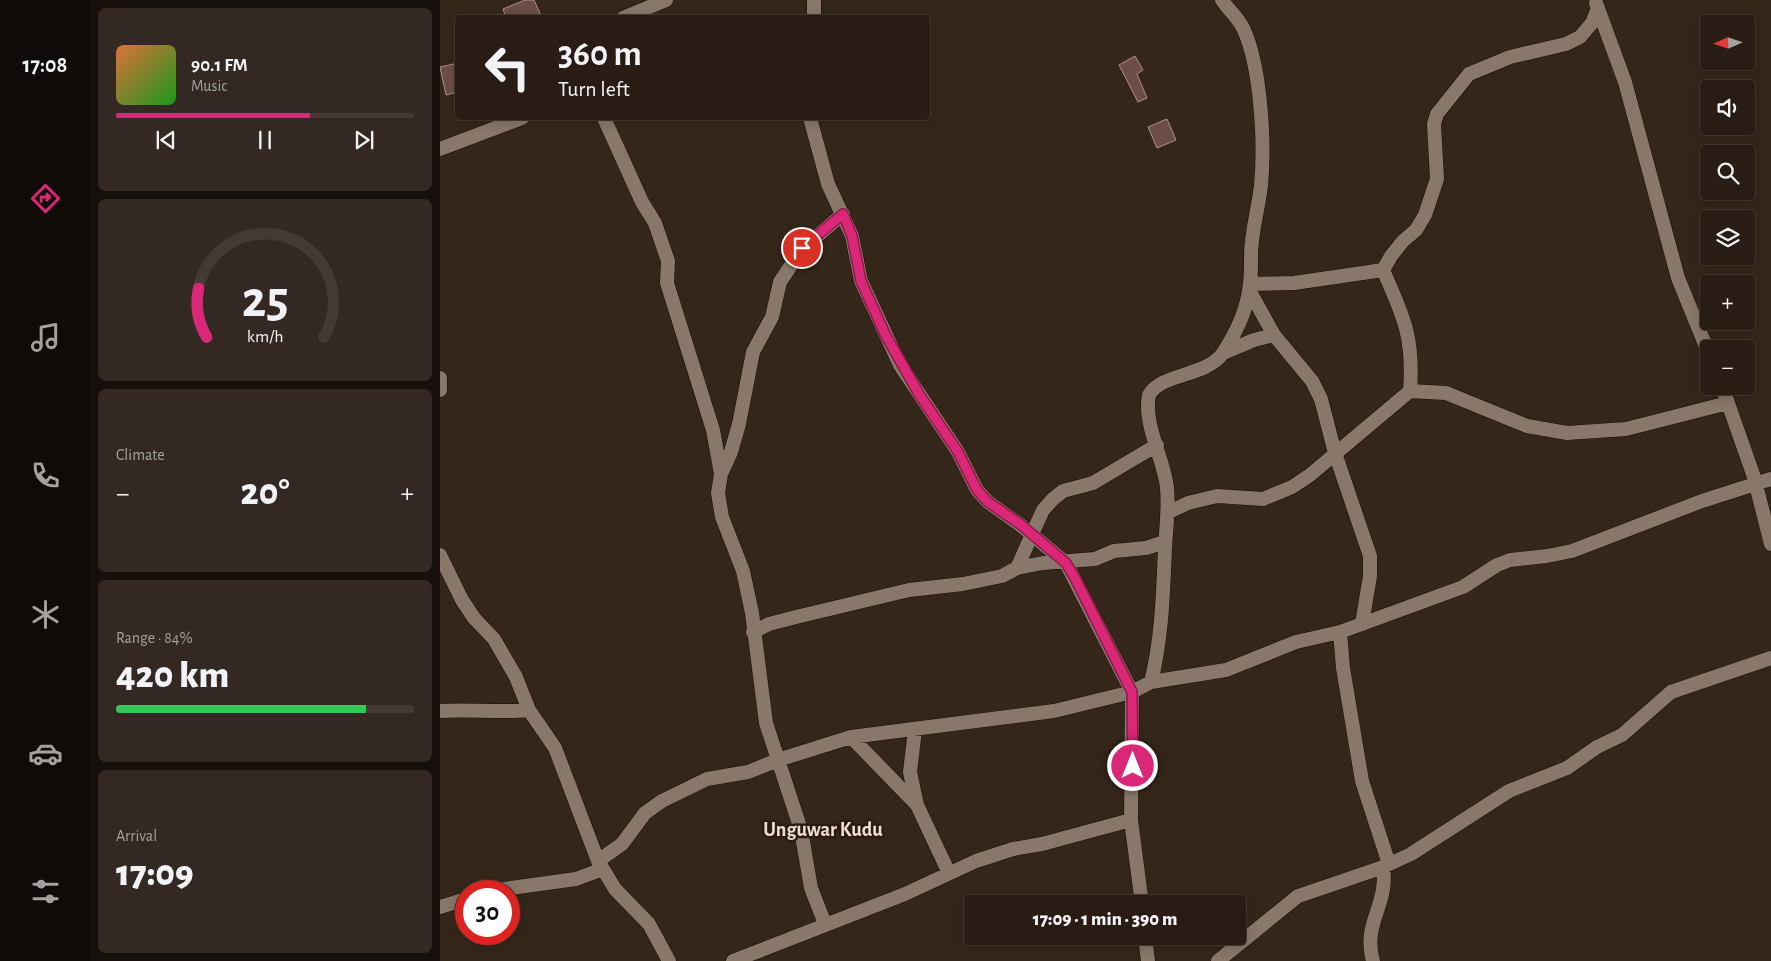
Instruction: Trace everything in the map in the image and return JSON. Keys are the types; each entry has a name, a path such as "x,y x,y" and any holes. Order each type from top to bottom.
{"street":[{"path":"630,15 666,0"},
{"path":"814,0 814,15"},
{"path":"1151,682 1162,624 1165,542 1169,512 1167,486 1147,402 1152,390 1198,370 1223,353 1246,306 1250,287 1252,241 1262,166 1260,108 1251,53 1245,31 1222,0"},
{"path":"1410,391 1411,346 1403,317 1383,270 1390,256 1416,230 1425,215 1437,179 1434,124 1438,114 1469,74 1510,57 1566,44 1580,37 1592,23 1597,4"},
{"path":"1597,4 1625,82 1678,278 1703,340"},
{"path":"440,149 517,120"},
{"path":"605,120 642,202 655,223 668,262 667,283 713,430 721,474"},
{"path":"811,120 828,184 852,236 861,281 900,365 958,452 977,490 988,502 1066,563 1132,692 1131,820 1141,895"},
{"path":"825,924 811,888 802,830 766,723 752,613 743,571 722,517 718,493 721,474 731,452 739,424 753,352 772,317 780,282 802,248 843,214"},
{"path":"1250,287 1294,283 1383,270"},
{"path":"1250,287 1274,336 1312,381 1321,399 1335,453 1370,556 1370,576 1362,624"},
{"path":"1223,353 1254,340 1274,336"},
{"path":"440,378 440,390"},
{"path":"1169,512 1188,503 1217,496 1263,499 1292,487 1410,391 1446,393 1527,426 1567,433 1626,429 1728,403"},
{"path":"1725,395 1756,483 1771,544"},
{"path":"1017,568 1042,510 1063,491 1092,482 1157,445"},
{"path":"520,887 576,879 600,865 622,844 635,824 645,814 662,801 706,779 748,772 778,760 851,737 1054,711 1132,692 1151,682 1226,670 1296,642 1340,632 1463,587 1497,565 1510,560 1572,551 1595,540 1771,479"},
{"path":"753,632 769,624 909,590 984,580 1002,576 1017,568 1043,563 1066,563 1095,559 1114,551 1146,548 1165,542"},
{"path":"440,555 462,600 474,618 494,639 516,678 529,710 555,748 600,865 631,908 649,924 669,961"},
{"path":"1340,632 1343,668 1362,781 1386,866 1383,895 1370,932 1370,950 1373,961"},
{"path":"1218,961 1298,896 1386,866 1412,854 1509,791 1567,768 1597,747 1622,734 1672,692 1771,658"},
{"path":"440,711 459,710 495,713 529,710"},
{"path":"915,730 910,772 917,805 948,873"},
{"path":"851,737 917,805"},
{"path":"733,961 905,894 948,873 1013,849 1050,842 1131,820"},
{"path":"440,907 455,902"},
{"path":"1146,945 1148,961"}],"building":[{"path":"525,0 534,0 541,15 505,15 503,9"},
{"path":"1135,56 1143,70 1137,74 1147,98 1138,102 1119,65"},
{"path":"455,64 455,93 446,95 440,67"},
{"path":"1167,119 1176,140 1157,148 1148,127"}],"district":[{"name":"Unguwar Kudu","path":"823,829"}],"route":[{"path":"802,248 843,214 852,236 861,281 872,308 900,365 942,426 958,452 977,490 988,502 1020,524 1066,563 1076,580 1132,692 1133,766"}]}
